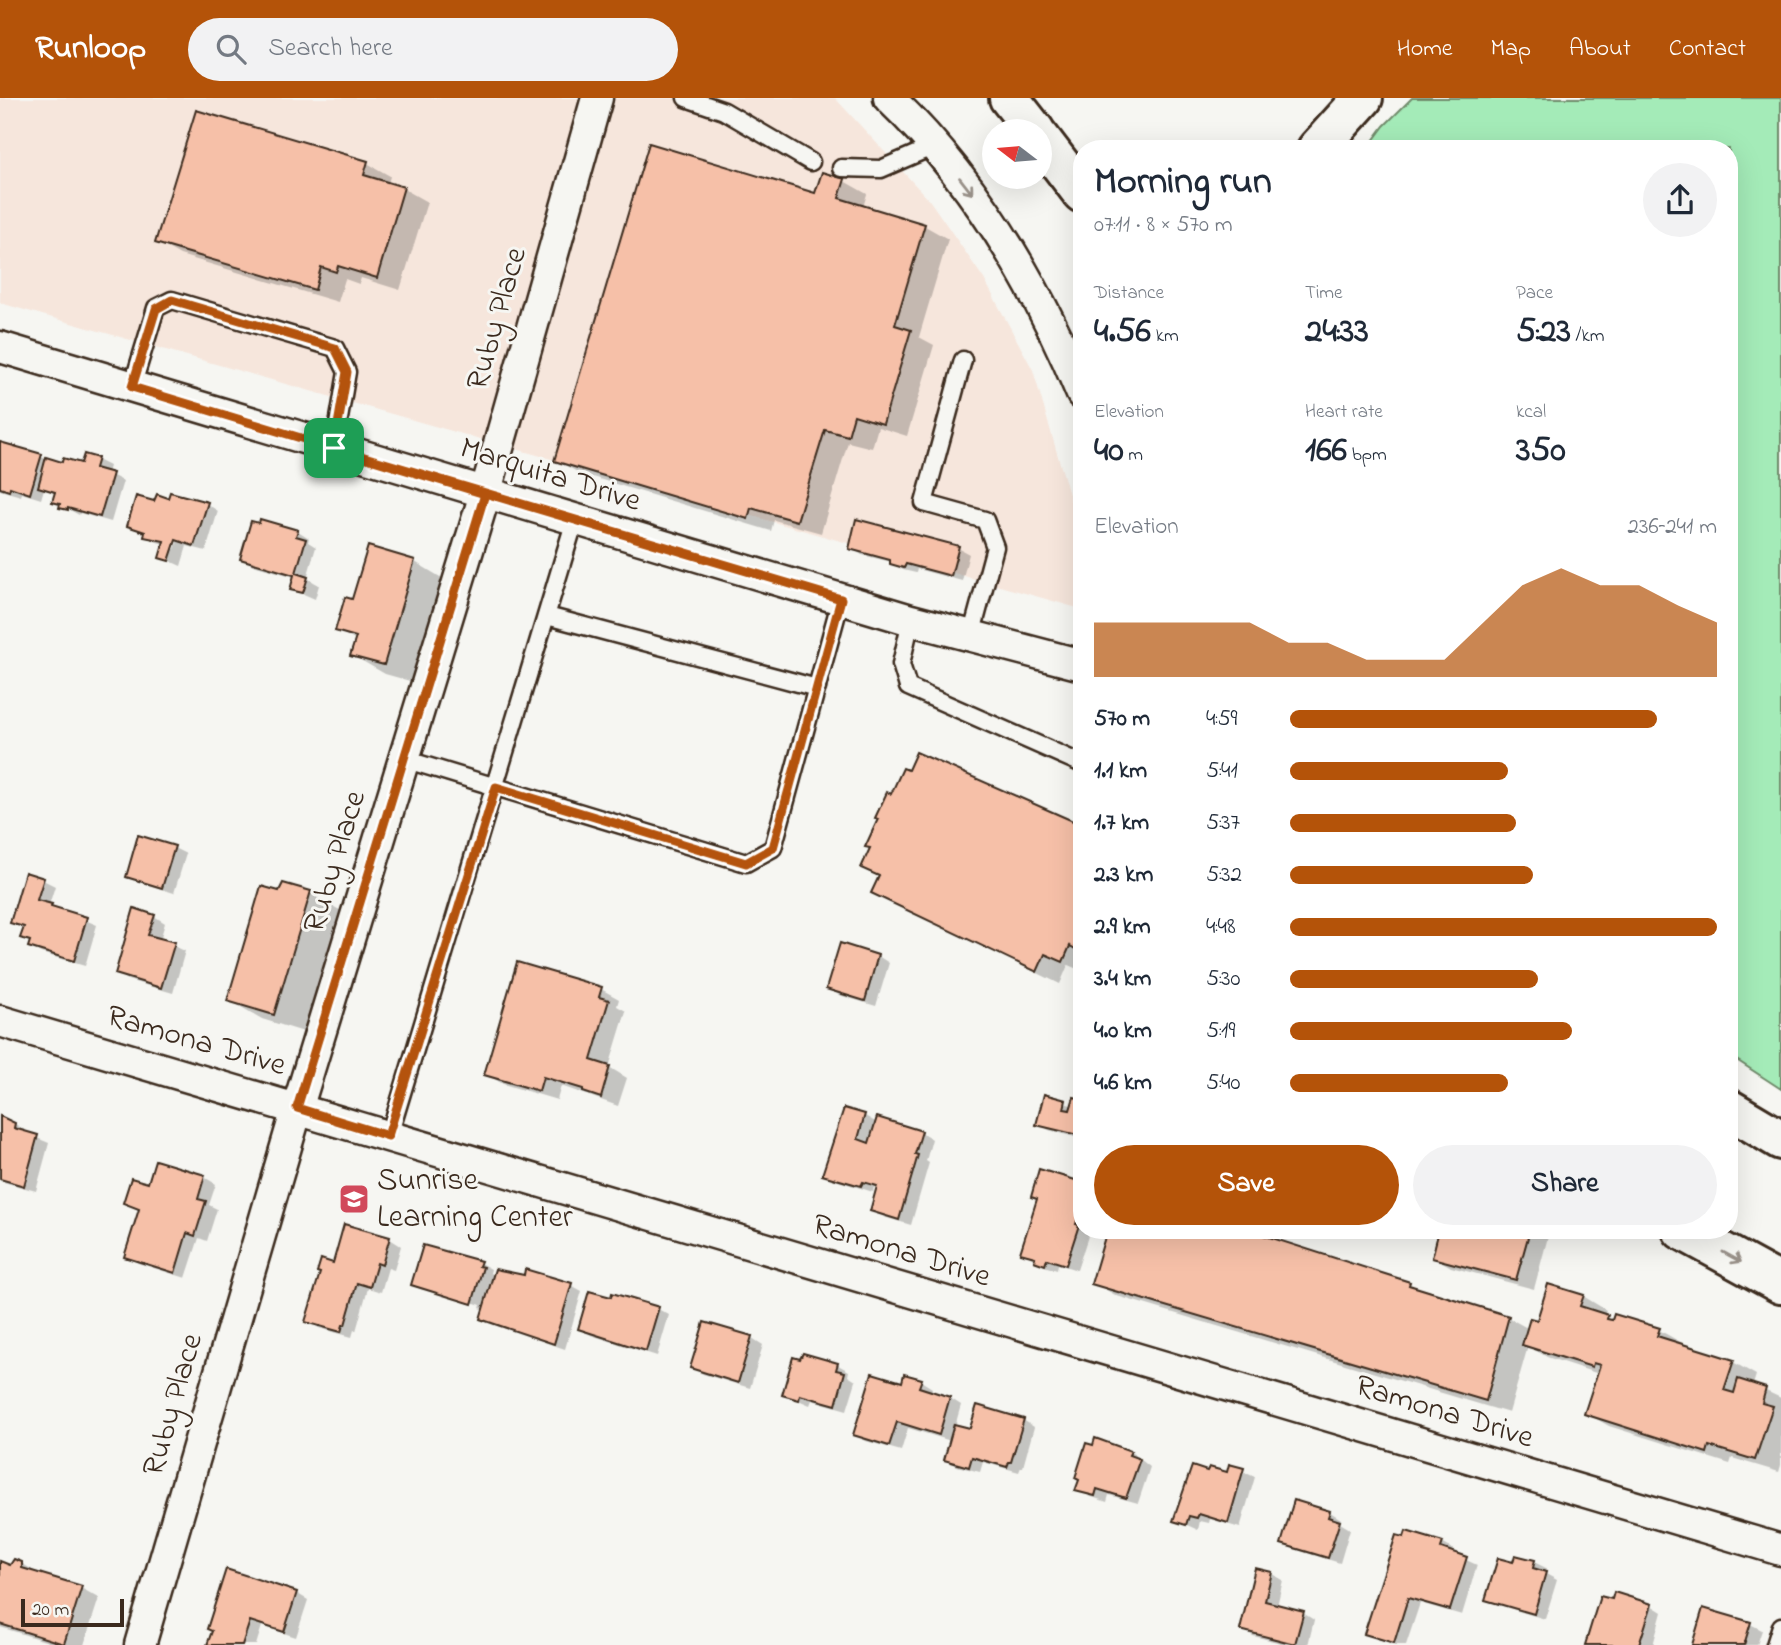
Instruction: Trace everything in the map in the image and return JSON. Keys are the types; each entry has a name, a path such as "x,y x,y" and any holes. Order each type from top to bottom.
{"main road":[{"path":"1010,98 1026,119"},
{"path":"1325,140 1363,98"},
{"path":"1052,154 1073,181"},
{"path":"1738,1114 1781,1140"},
{"path":"1698,1239 1781,1284"}],"street":[{"name":"Ruby Place","path":"140,1645 297,1108 485,494 597,98"},
{"path":"889,98 911,119 970,190 1024,272 1073,373"},
{"name":"Marquita Drive","path":"0,347 911,620 1073,662"},
{"name":"Ramona Drive","path":"0,1021 1781,1550"}],"lane":[{"path":"686,98 724,111 811,162"},
{"path":"841,168 881,169 934,146"},
{"path":"132,387 156,309 172,300 335,348 347,372 334,448"},
{"path":"963,360 924,503 985,520 995,547 971,636"},
{"path":"388,1136 575,520"},
{"path":"404,759 746,863 773,848 841,599"},
{"path":"547,616 817,688"},
{"path":"911,620 901,664 908,687 1073,760"},
{"path":"1776,1645 1781,1626"}],"shaded area":[{"path":"0,98 835,98 930,201 984,279 1033,370 1073,508 1073,607 0,303"}],"green space":[{"path":"1412,98 1781,98 1781,1089 1738,1061 1738,140 1374,140"}],"building":[{"path":"196,110 368,161 364,175 404,187 377,278 338,266 336,272 321,267 315,290 155,243"},
{"path":"649,143 815,193 822,172 845,179 839,198 925,224 895,325 911,330 883,424 854,415 848,436 825,430 797,521 751,508 748,519 554,461"},
{"path":"0,442 42,454 30,494 10,487 9,491 0,488"},
{"path":"84,454 98,458 95,468 113,473 100,517 59,508 60,504 52,502 55,492 38,487 46,457 62,462 63,458 81,463"},
{"path":"170,492 208,502 194,546 176,540 169,561 159,558 164,541 144,537 145,532 127,526 136,496 154,501 157,494 168,498"},
{"path":"260,519 298,530 296,536 306,539 296,573 308,577 303,593 290,590 294,575 240,559 251,521 259,523"},
{"path":"856,519 959,546 951,576 906,564 904,568 890,564 890,560 849,549"},
{"path":"368,546 415,560 384,665 350,656 356,637 335,631 345,597 352,599"},
{"path":"916,752 1073,821 1073,948 1070,946 1063,962 1045,954 1037,972 871,893 879,876 861,868 870,848 865,847 887,792 891,794 903,768 908,770"},
{"path":"138,835 175,846 162,888 126,877"},
{"path":"25,872 44,878 37,900 87,917 74,961 28,947 30,941 20,938 24,927 10,923"},
{"path":"283,883 311,891 274,1015 227,1001 261,886 279,891"},
{"path":"134,908 155,915 148,935 175,942 161,988 115,974"},
{"path":"840,943 878,955 865,1001 826,989"},
{"path":"517,962 602,987 599,997 609,1000 591,1060 610,1066 601,1098 583,1092 583,1089 543,1077 539,1091 484,1075"},
{"path":"1044,1094 1066,1100 1064,1109 1070,1110 1073,1100 1073,1134 1036,1125"},
{"path":"844,1108 865,1114 858,1139 869,1143 877,1117 922,1131 915,1154 918,1155 899,1220 870,1211 877,1186 863,1182 861,1186 822,1175"},
{"path":"0,1116 15,1123 14,1128 38,1135 24,1186 0,1179"},
{"path":"155,1160 205,1175 198,1199 206,1201 195,1236 187,1233 175,1273 124,1257 139,1209 123,1203 131,1178 148,1183"},
{"path":"1039,1169 1073,1179 1074,1239 1066,1265 1047,1259 1045,1265 1034,1261 1035,1257 1020,1253 1037,1199 1031,1197"},
{"path":"344,1224 390,1237 382,1265 377,1263 370,1287 357,1283 341,1332 305,1322 320,1273 317,1272 321,1259 333,1263"},
{"path":"1104,1239 1275,1239 1509,1316 1486,1401 1091,1284"},
{"path":"1437,1239 1527,1239 1516,1280 1432,1258"},
{"path":"423,1245 481,1261 479,1266 483,1267 472,1304 411,1285"},
{"path":"495,1269 524,1275 525,1269 572,1283 554,1344 480,1319"},
{"path":"1548,1284 1584,1295 1580,1306 1608,1315 1607,1319 1612,1320 1614,1314 1660,1328 1657,1336 1734,1360 1724,1390 1734,1393 1738,1379 1766,1388 1762,1403 1773,1406 1755,1460 1709,1446 1707,1453 1584,1414 1600,1365 1593,1363 1592,1367 1522,1345 1530,1318 1537,1320"},
{"path":"589,1291 611,1297 612,1293 659,1307 646,1351 578,1329"},
{"path":"704,1322 752,1336 738,1383 690,1368"},
{"path":"803,1353 838,1363 836,1370 845,1372 836,1405 800,1395 799,1400 782,1395 793,1357 800,1359"},
{"path":"872,1373 902,1382 904,1374 922,1379 919,1387 950,1397 939,1435 897,1422 889,1446 853,1435"},
{"path":"977,1405 1024,1419 1011,1462 1007,1467 972,1457 969,1467 944,1460 954,1424 970,1428"},
{"path":"1095,1438 1131,1451 1129,1455 1140,1459 1126,1498 1097,1489 1095,1496 1075,1491 1079,1480 1075,1478 1086,1443 1093,1445"},
{"path":"1229,1464 1244,1468 1228,1523 1199,1514 1197,1518 1189,1516 1186,1525 1173,1521 1192,1466 1207,1471 1209,1467 1227,1472"},
{"path":"1294,1500 1330,1511 1328,1517 1340,1521 1328,1558 1281,1544"},
{"path":"1406,1531 1443,1542 1441,1548 1467,1557 1450,1610 1408,1598 1394,1643 1364,1634 1396,1535 1404,1537"},
{"path":"1515,1555 1535,1560 1533,1568 1546,1572 1534,1614 1485,1600 1498,1558 1513,1562"},
{"path":"14,1559 22,1562 22,1568 82,1586 64,1644 0,1624 0,1561 10,1565"},
{"path":"1255,1568 1272,1572 1265,1601 1304,1611 1295,1644 1240,1630"},
{"path":"226,1569 297,1592 284,1632 250,1621 242,1645 207,1645 212,1631 207,1629"},
{"path":"1614,1592 1652,1604 1639,1645 1585,1645 1600,1596 1612,1599"},
{"path":"1703,1608 1751,1622 1744,1645 1692,1645"}],"place":[{"name":"Sunrise Learning Center","path":"354,1199"}],"route":[{"path":"334,448 132,387 156,309 172,300 335,348 347,372 334,448 485,494 297,1108 388,1136 496,787 746,863 773,848 841,599 334,448"}]}
